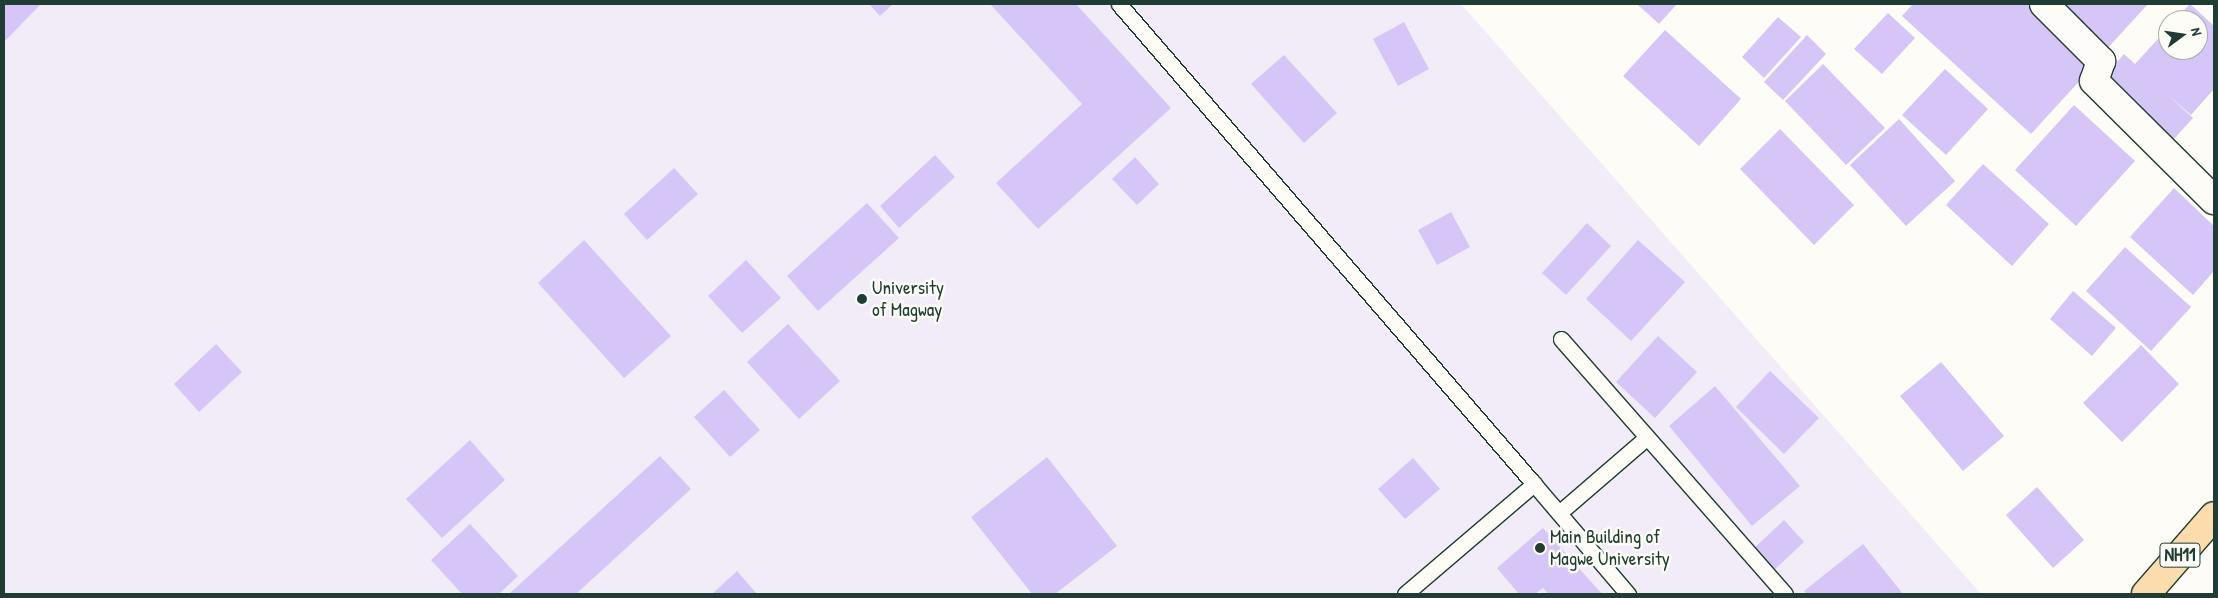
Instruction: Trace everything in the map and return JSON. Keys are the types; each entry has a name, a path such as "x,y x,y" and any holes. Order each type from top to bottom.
{"highway":[{"name":"NH11","path":"2146,594 2214,516"}],"street":[{"path":"2044,4 2101,61 2094,81 2214,200"}],"lane":[{"path":"1119,4 1628,594"},
{"path":"1561,338 1785,594"},
{"path":"1559,513 1647,437"},
{"path":"1405,594 1534,484"}],"shaded area":[{"name":"University of Magway","path":"4,4 1461,4 1981,594 4,594"}],"building":[{"path":"4,4 41,4 4,42"},
{"path":"869,4 893,4 880,16"},
{"path":"990,4 1076,4 1171,108 1038,229 996,183 1082,104"},
{"path":"1637,4 1677,4 1659,24"},
{"path":"1913,4 2028,4 2094,65 2031,134 1902,16"},
{"path":"2051,4 2148,4 2104,52"},
{"path":"2190,4 2197,10 2184,10"},
{"path":"1888,13 1915,38 1882,74 1854,49"},
{"path":"1778,17 1801,37 1764,78 1742,57"},
{"path":"2208,20 2214,26 2214,89 2191,115 2168,95 2193,118 2173,140 2104,77 2124,54 2135,64 2158,39 2158,60 2208,60"},
{"path":"1404,22 1429,69 1398,86 1373,39"},
{"path":"1665,30 1741,99 1699,146 1623,76"},
{"path":"1807,35 1826,54 1783,100 1764,82"},
{"path":"1284,55 1337,113 1304,143 1251,84"},
{"path":"1823,64 1885,128 1846,165 1785,101"},
{"path":"1945,69 1988,109 1946,155 1902,115"},
{"path":"2074,105 2135,161 2076,226 2015,170"},
{"path":"1899,119 1955,181 1906,226 1850,165"},
{"path":"1780,129 1854,205 1814,245 1740,169"},
{"path":"935,155 955,177 899,228 880,206"},
{"path":"1135,157 1159,184 1137,205 1112,179"},
{"path":"1983,164 2049,224 2012,266 1946,205"},
{"path":"674,168 698,194 647,240 624,214"},
{"path":"2174,188 2214,226 2214,271 2193,295 2130,237"},
{"path":"867,203 899,238 818,311 787,276"},
{"path":"1451,212 1470,247 1437,265 1418,230"},
{"path":"1587,223 1611,246 1566,295 1542,273"},
{"path":"584,240 671,336 624,378 538,283"},
{"path":"1638,240 1685,282 1631,341 1586,299"},
{"path":"2125,247 2191,307 2151,351 2086,291"},
{"path":"746,260 781,298 742,333 708,296"},
{"path":"2073,291 2116,328 2092,356 2050,319"},
{"path":"788,324 840,381 799,419 747,362"},
{"path":"1658,336 1697,372 1655,418 1616,382"},
{"path":"216,344 242,372 199,412 174,384"},
{"path":"2141,345 2179,384 2122,442 2083,403"},
{"path":"1941,362 2004,436 1963,471 1900,396"},
{"path":"1770,371 1819,418 1784,454 1736,407"},
{"path":"1715,386 1800,486 1752,526 1669,426"},
{"path":"724,390 760,430 730,457 694,417"},
{"path":"470,440 505,480 442,538 406,499"},
{"path":"660,456 691,489 576,594 509,594"},
{"path":"1047,457 1117,546 1055,594 1032,594 971,517"},
{"path":"1413,458 1440,489 1405,519 1378,489"},
{"path":"2037,487 2084,540 2053,568 2006,515"},
{"path":"1784,520 1804,542 1771,573 1750,552"},
{"path":"470,524 518,576 499,594 462,594 431,560"},
{"name":"Main Building of Magwe University","path":"1543,528 1602,594 1548,594 1543,588 1535,594 1519,594 1497,568"},
{"path":"1863,544 1903,594 1806,594 1804,591"},
{"path":"737,571 757,594 712,594"}],"place":[{"name":"University of Magway","path":"862,299"},
{"name":"Main Building of Magwe University","path":"1540,548"}]}
